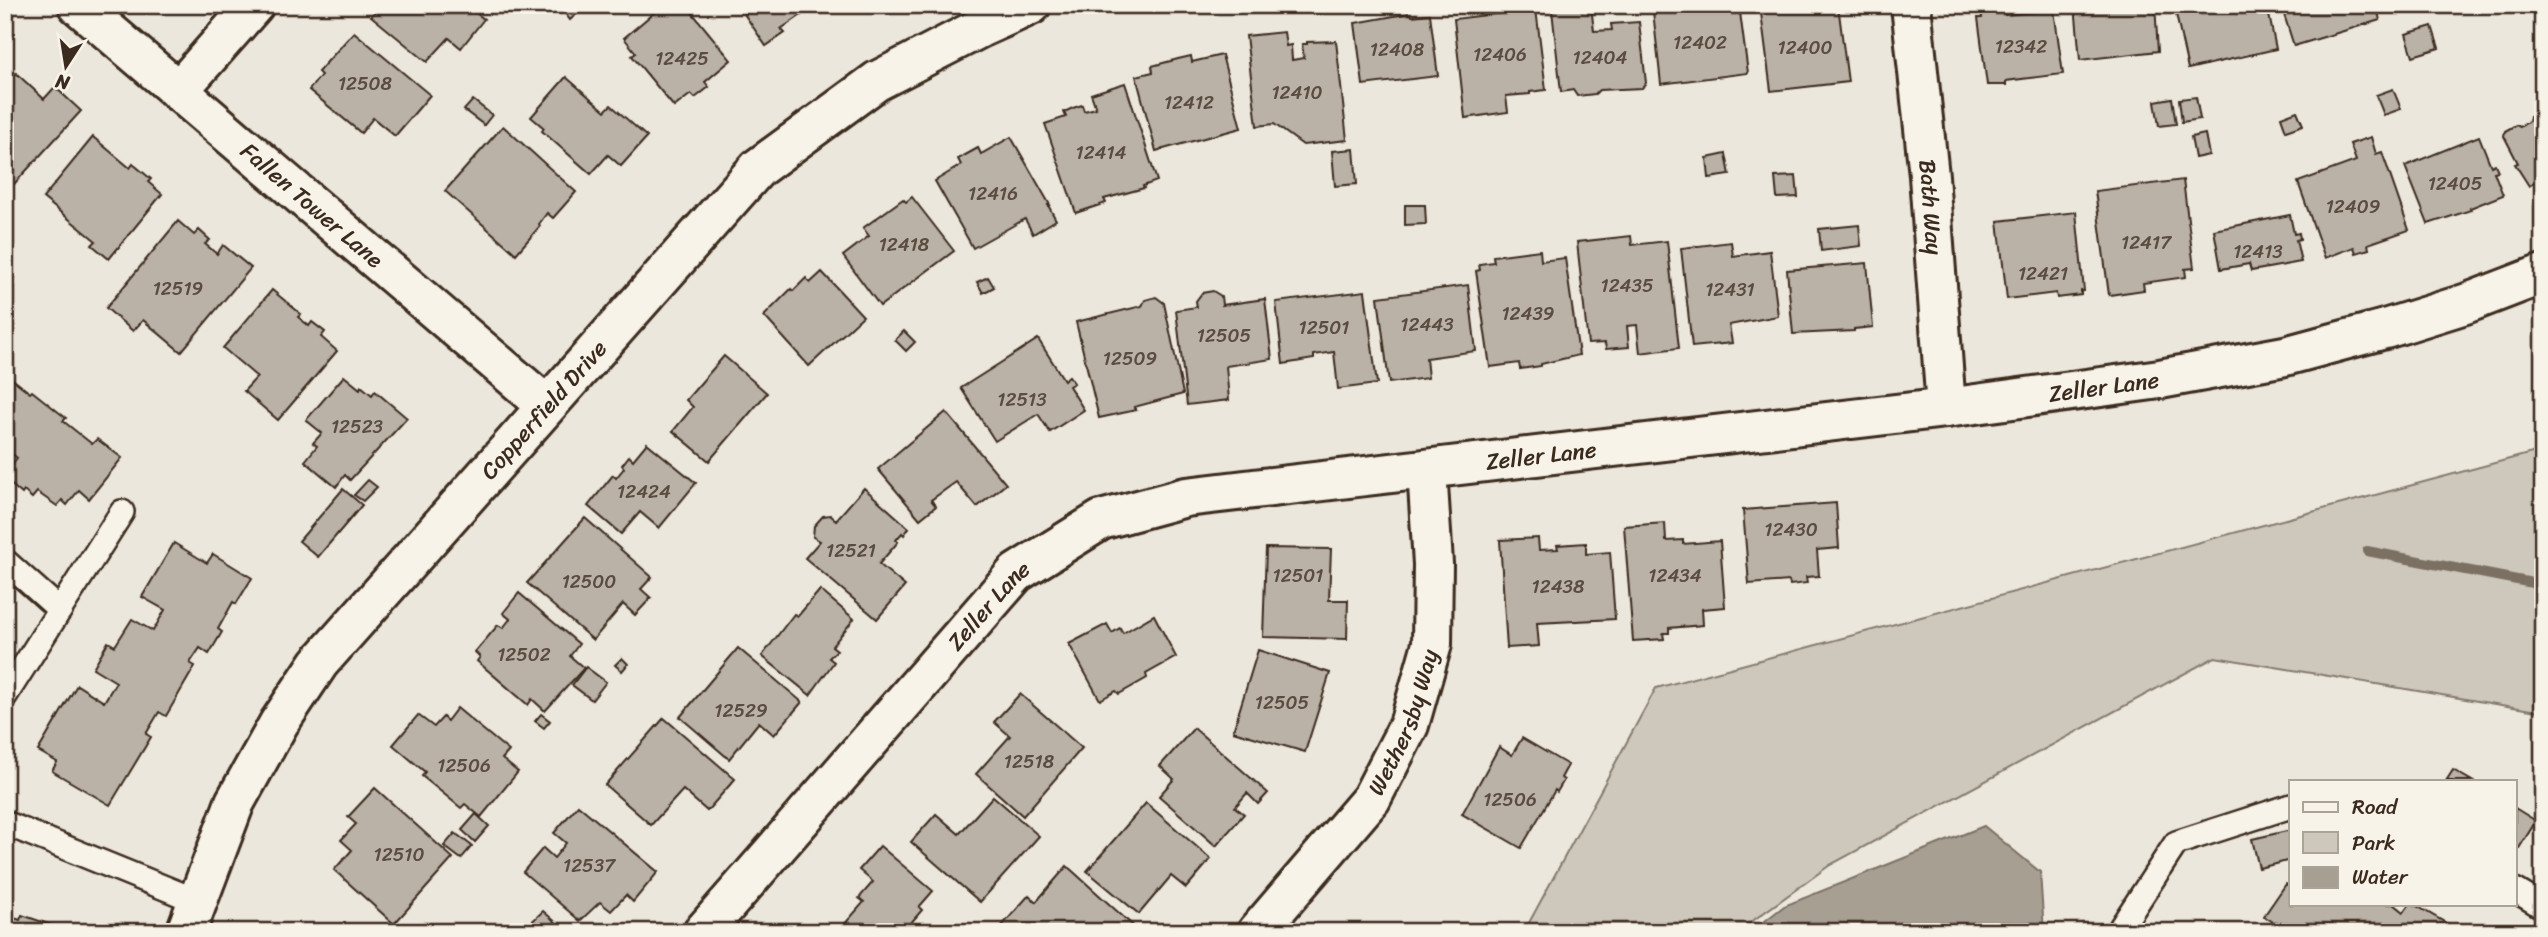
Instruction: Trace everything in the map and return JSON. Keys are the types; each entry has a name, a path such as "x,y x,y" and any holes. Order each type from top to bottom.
{"street":[{"name":"Fallen Tower Lane","path":"78,5 546,405"},
{"path":"178,91 254,5"},
{"name":"Copperfield Drive","path":"191,916 235,803 279,723 319,663 758,168 877,81 1031,5"},
{"name":"Bath Way","path":"1911,5 1929,176 1946,408"},
{"name":"Zeller Lane","path":"704,932 1016,573 1101,520 1185,496 1946,408 2160,379 2284,356 2465,304 2543,274"},
{"name":"Wethersby Way","path":"1256,932 1371,799 1409,725 1432,644 1433,564 1427,469"}],"lane":[{"path":"5,696 122,512"},
{"path":"5,561 60,610"},
{"path":"2118,932 2176,843 2289,807"},
{"path":"5,823 191,916"},
{"path":"2516,891 2543,907"}],"green space":[{"path":"2543,450 2543,712 2215,657 1830,865 1737,932 1524,932 1656,688"}],"water":[{"path":"1984,826 2040,872 2044,932 1751,932 1784,906"}],"building":[{"path":"381,5 476,5 472,10 484,19 461,48 449,38 427,62 371,16"},
{"path":"567,5 576,5 580,11 570,20 562,9"},
{"path":"663,5 686,5 731,60 705,82 709,87 695,98 691,94 674,107 632,56 636,53 624,38"},
{"path":"738,5 816,5 781,29 785,33 766,46"},
{"path":"1739,5 1748,73 1661,84 1653,11"},
{"path":"1806,5 1838,5 1848,82 1771,91 1761,13 1807,8"},
{"path":"2004,5 2005,15 2054,10 2063,74 2006,81 2006,85 1987,85 1978,18 1982,18 1981,6"},
{"path":"2075,5 2155,5 2158,51 2080,60"},
{"path":"2174,5 2267,5 2276,49 2188,69"},
{"path":"2281,5 2376,5 2380,20 2294,46"},
{"path":"2403,5 2424,5 2406,13"},
{"path":"1591,6 1594,31 1612,30 1611,24 1639,22 1646,83 1642,88 1599,90 1595,94 1577,96 1573,90 1561,92 1552,10"},
{"path":"1536,9 1546,90 1506,96 1508,112 1465,118 1454,19"},
{"path":"1411,13 1412,16 1430,14 1438,76 1363,85 1355,23"},
{"path":"2432,26 2439,48 2413,56 2406,34"},
{"path":"354,32 430,95 395,136 373,118 361,133 309,90 321,75 318,72"},
{"path":"1284,32 1286,46 1291,45 1292,60 1304,58 1302,44 1336,41 1347,140 1303,145 1274,124 1257,126 1246,36"},
{"path":"1222,55 1241,128 1156,151 1136,76 1153,72 1152,66 1178,59 1191,56 1192,62"},
{"path":"16,73 44,99 55,87 81,111 14,184 5,176 5,86"},
{"path":"566,77 605,111 611,105 647,137 621,166 608,155 591,174 542,131 544,128 531,117"},
{"path":"1125,83 1157,181 1143,186 1144,188 1104,199 1106,203 1076,213 1045,124 1066,117 1064,112 1082,105 1084,111 1096,108 1091,94"},
{"path":"2393,89 2401,109 2384,115 2376,95"},
{"path":"2196,97 2200,119 2182,122 2179,99"},
{"path":"2172,98 2176,124 2159,126 2155,101"},
{"path":"473,100 492,115 484,125 464,110"},
{"path":"2543,110 2543,178 2529,186 2515,164 2518,163 2504,136 2505,131 2516,125 2520,127"},
{"path":"2297,111 2303,125 2286,131 2281,117"},
{"path":"503,126 576,192 553,218 547,213 540,226 516,254 445,191"},
{"path":"2205,134 2209,155 2195,158 2191,137"},
{"path":"2479,136 2491,166 2495,164 2498,171 2494,172 2503,195 2470,208 2471,210 2428,224 2405,166"},
{"path":"93,137 130,168 133,164 151,179 148,182 162,194 109,259 92,245 96,241 43,198"},
{"path":"1011,137 1056,220 1033,234 1025,219 973,248 935,181 961,165 958,159 978,148 981,154"},
{"path":"2371,137 2376,154 2382,152 2409,230 2368,244 2369,249 2356,253 2354,247 2325,258 2298,182 2356,161 2350,144"},
{"path":"1354,149 1357,184 1335,186 1332,151"},
{"path":"1726,154 1730,175 1709,178 1707,158"},
{"path":"1796,176 1798,197 1777,198 1775,177"},
{"path":"2183,180 2194,268 2185,269 2186,277 2143,283 2144,290 2109,295 2095,191"},
{"path":"912,197 954,251 880,306 843,256 869,236 863,228 903,199 906,202"},
{"path":"1405,205 1425,205 1426,224 1405,225"},
{"path":"2076,212 2084,291 2081,291 2081,295 2057,298 2056,293 2007,299 1998,221"},
{"path":"2290,215 2294,234 2299,233 2300,239 2296,240 2301,262 2251,271 2249,264 2221,269 2214,230"},
{"path":"178,221 194,235 199,230 210,240 205,244 217,254 223,245 251,268 181,352 143,320 133,331 106,308"},
{"path":"1859,225 1861,246 1821,251 1819,229"},
{"path":"1631,236 1632,245 1667,241 1679,348 1640,353 1637,325 1627,326 1629,347 1606,349 1605,343 1588,344 1577,242"},
{"path":"1731,242 1733,256 1770,251 1778,316 1729,325 1732,343 1692,347 1681,248"},
{"path":"1540,250 1541,261 1565,258 1579,355 1520,369 1519,363 1490,367 1476,271 1480,270 1479,264 1494,262 1493,256"},
{"path":"1867,263 1873,327 1854,331 1793,334 1787,270"},
{"path":"822,272 863,316 809,366 764,316 791,289 793,291 806,278 810,283"},
{"path":"988,277 994,287 983,293 977,282"},
{"path":"1468,285 1476,351 1426,358 1428,378 1389,383 1378,297"},
{"path":"272,290 301,314 298,317 309,326 312,322 325,332 321,337 337,351 278,420 244,391 257,377 223,348"},
{"path":"1213,291 1221,296 1222,305 1265,299 1272,359 1226,366 1229,400 1187,405 1176,310 1197,307 1196,301 1202,293"},
{"path":"1365,291 1377,384 1338,389 1334,352 1314,355 1314,359 1283,364 1276,302"},
{"path":"1156,297 1164,303 1183,394 1134,407 1136,410 1099,418 1076,322 1142,306 1145,300"},
{"path":"904,331 915,342 906,351 895,340"},
{"path":"1038,339 1064,380 1069,376 1074,383 1069,386 1084,410 1050,432 1038,414 995,441 961,388"},
{"path":"724,356 767,393 709,461 673,431 693,407 686,400"},
{"path":"5,373 66,418 63,421 92,444 97,439 122,458 89,499 79,490 67,505 62,500 57,506 37,492 32,498 24,491 22,494 7,481 5,473 17,458 5,448"},
{"path":"344,376 372,395 375,391 407,418 350,480 345,475 336,487 305,461 317,446 313,443 322,433 306,420"},
{"path":"946,412 1006,484 977,507 956,482 931,500 936,506 920,519 878,469"},
{"path":"647,443 696,483 659,528 640,512 621,534 588,506 613,475 616,478 629,456 633,460"},
{"path":"368,480 377,487 363,501 354,495"},
{"path":"864,488 909,528 896,540 898,542 879,564 905,586 877,619 805,558 820,541 813,537 814,526 823,516 830,515 836,520"},
{"path":"343,489 362,505 318,557 299,541"},
{"path":"1836,503 1839,548 1817,550 1819,576 1806,577 1807,583 1790,585 1789,581 1749,584 1743,510"},
{"path":"585,518 652,577 641,589 651,598 635,615 623,604 593,640 527,583"},
{"path":"1665,523 1666,541 1683,540 1683,544 1720,541 1725,607 1702,609 1703,625 1669,628 1669,633 1663,633 1664,639 1633,641 1624,526"},
{"path":"1538,538 1539,550 1558,549 1557,545 1586,543 1586,554 1610,552 1615,619 1537,623 1539,646 1507,648 1500,540"},
{"path":"174,543 207,563 213,554 252,578 236,604 233,602 218,629 222,632 209,654 200,648 190,663 195,666 166,716 159,712 146,734 151,737 110,805 52,771 57,762 38,751 77,685 104,702 116,682 93,668 108,642 115,646 132,619 153,631 165,610 142,597"},
{"path":"1266,548 1331,549 1329,600 1348,600 1347,639 1263,637"},
{"path":"820,590 854,619 832,646 837,650 829,658 834,662 810,695 762,656 794,614 798,616"},
{"path":"519,593 579,644 570,656 584,668 545,711 532,699 528,705 477,661 480,657 475,652 498,625 503,628 510,619 503,613"},
{"path":"1154,615 1176,657 1119,694 1116,691 1100,700 1069,644 1107,624 1112,633 1120,628 1123,633"},
{"path":"738,648 802,702 774,735 759,722 729,759 680,717"},
{"path":"1258,650 1330,673 1305,752 1233,731"},
{"path":"622,658 628,664 622,671 615,665"},
{"path":"586,667 606,682 592,700 572,685"},
{"path":"1020,694 1082,748 1023,816 976,774 1010,736 994,722"},
{"path":"457,708 509,751 502,759 518,772 481,817 465,804 461,808 422,776 425,772 393,745 418,715 434,727 443,717 447,721"},
{"path":"541,714 550,721 544,728 535,721"},
{"path":"664,718 735,779 707,811 683,790 651,825 605,785"},
{"path":"1194,728 1268,793 1258,804 1247,793 1235,807 1244,814 1216,846 1159,796 1174,779 1160,766"},
{"path":"1522,738 1568,765 1561,778 1564,780 1557,792 1555,790 1521,848 1462,814 1499,747 1512,755"},
{"path":"2453,770 2470,780 2447,780"},
{"path":"375,788 453,858 394,924 334,870 352,850 341,840 356,824 348,817"},
{"path":"993,796 1039,836 980,902 911,842 936,814 959,834"},
{"path":"1146,803 1211,859 1186,888 1171,876 1139,914 1087,871"},
{"path":"578,805 658,872 633,902 626,895 611,911 600,902 580,921 523,872 543,848 554,858 566,843 554,833"},
{"path":"2516,809 2536,821 2516,853"},
{"path":"476,814 489,826 475,842 462,830"},
{"path":"2289,830 2289,860 2259,868 2252,839"},
{"path":"455,833 472,846 461,859 444,846"},
{"path":"880,846 933,891 919,907 922,910 903,932 850,932 843,926 864,902 859,898 873,882 859,870"},
{"path":"1067,866 1140,932 1006,932 1001,927 1029,895 1036,902"},
{"path":"2286,884 2289,886 2289,906 2396,906 2404,912 2408,906 2416,906 2458,930 2266,932 2273,922 2264,916"},
{"path":"543,911 567,932 521,932"},
{"path":"5,915 20,920 22,915 72,932 5,932"}],"waterway":[{"path":"2367,551 2543,585"}]}
